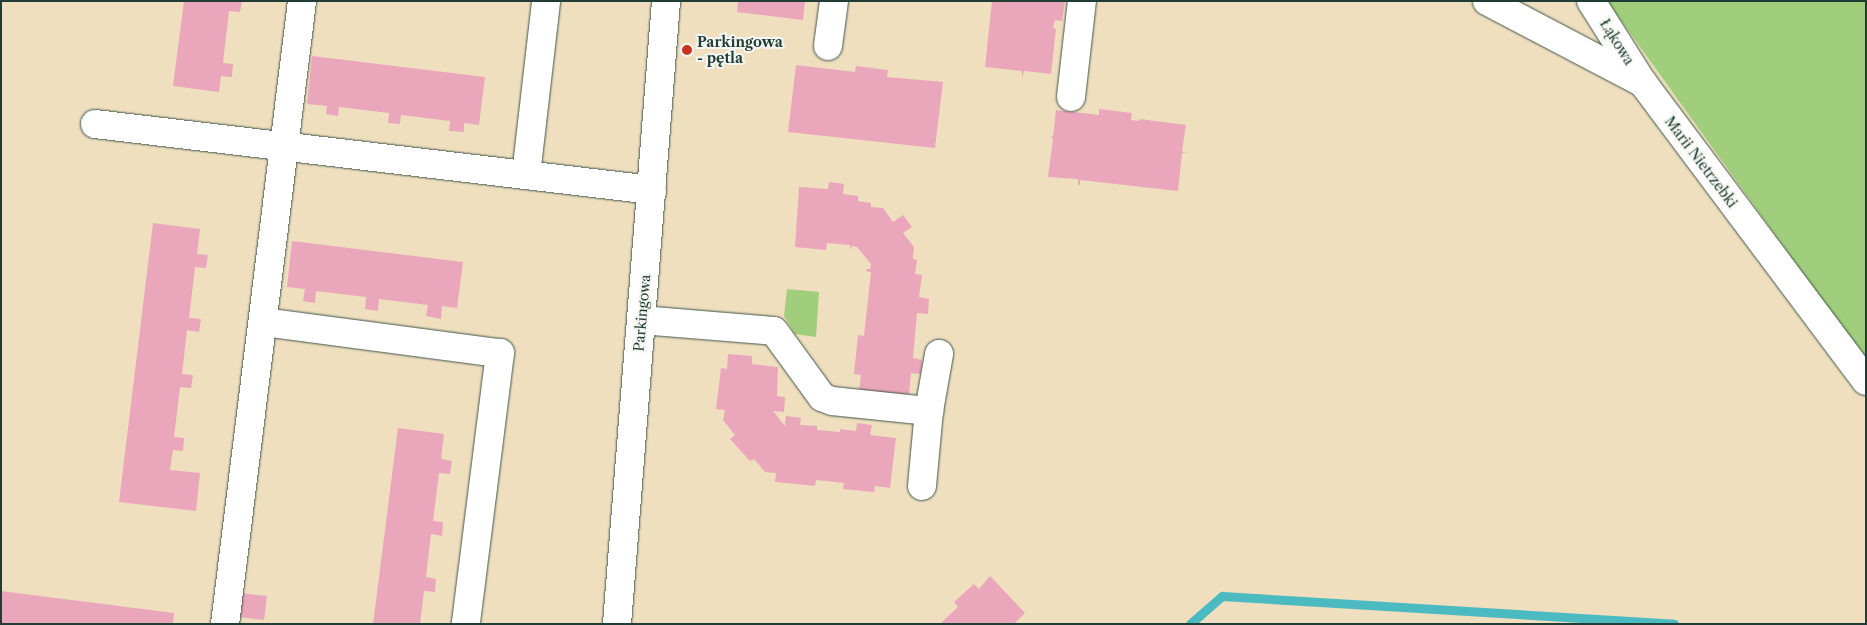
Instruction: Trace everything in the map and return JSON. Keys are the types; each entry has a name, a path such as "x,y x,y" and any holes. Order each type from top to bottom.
{"street":[{"path":"225,624 302,1"},
{"path":"526,175 546,1"},
{"name":"Parkingowa","path":"616,624 666,1"},
{"path":"828,46 834,1"},
{"path":"1071,97 1082,1"},
{"name":"Marii Nietrzebki","path":"1487,1 1643,84 1864,376"},
{"name":"Łąkowa","path":"1591,1 1643,84"},
{"path":"94,124 284,148 652,190"},
{"path":"641,320 774,331 822,397 832,401 929,411"},
{"path":"263,322 500,353 466,624"},
{"path":"922,486 929,411 939,354"}],"green space":[{"path":"1607,1 1866,1 1866,361"},
{"path":"787,289 819,292 816,337 795,334 784,316"}],"building":[{"path":"184,1 242,1 240,12 229,11 223,63 233,64 232,77 221,76 219,92 173,86"},
{"path":"738,1 805,1 803,20 737,12"},
{"path":"992,1 1065,1 1062,21 1055,20 1053,28 1056,29 1051,74 1024,71 1022,78 1022,71 985,67"},
{"path":"312,56 485,77 479,125 464,123 464,132 449,131 450,121 401,115 400,124 388,123 389,113 339,107 338,116 326,114 327,106 307,104"},
{"path":"796,65 855,72 856,66 888,70 887,77 943,82 935,148 788,132"},
{"path":"1099,109 1132,113 1131,120 1139,121 1140,119 1186,125 1182,151 1186,153 1182,153 1178,191 1080,180 1080,185 1078,185 1078,179 1048,177 1053,139 1050,136 1053,137 1056,110 1099,115"},
{"path":"829,182 844,184 843,194 858,196 858,201 871,203 871,207 883,208 893,222 903,215 912,227 903,233 914,247 913,259 917,260 915,274 922,275 919,297 929,299 928,314 917,313 913,358 922,360 921,374 911,373 909,395 859,391 861,375 854,374 858,335 864,336 871,272 866,271 870,269 871,264 857,247 852,246 850,250 850,245 827,243 826,250 795,247 799,187 828,189"},
{"path":"153,223 200,229 197,254 208,255 206,268 195,267 189,318 201,319 199,332 187,330 182,374 193,375 191,388 180,387 174,437 184,438 183,451 173,450 170,470 200,473 196,511 119,502"},
{"path":"292,241 463,262 457,308 442,306 441,319 426,316 428,305 379,299 378,311 365,309 366,297 316,291 315,303 303,301 305,289 287,287"},
{"path":"728,354 752,356 752,364 778,367 777,396 785,397 784,412 773,411 785,426 786,416 801,418 800,425 817,426 817,430 840,432 840,429 856,431 857,423 872,425 870,435 896,438 890,488 875,486 874,492 843,489 844,483 816,480 815,486 775,482 776,473 765,472 754,459 750,461 730,439 735,435 723,420 725,410 716,409 721,368 727,369"},
{"path":"398,428 444,434 441,459 452,461 450,474 439,473 433,521 443,522 442,536 431,534 426,577 436,579 435,592 424,591 420,624 373,624"},
{"path":"990,576 1025,613 1014,624 940,624 958,607 954,602 974,584 979,589"},
{"path":"1,591 174,613 173,624 1,624"},
{"path":"241,593 267,596 264,620 238,617"}],"waterway":[{"path":"1190,624 1222,596 1674,624"}],"place":[{"name":"Parkingowa - pętla","path":"687,50"}]}
